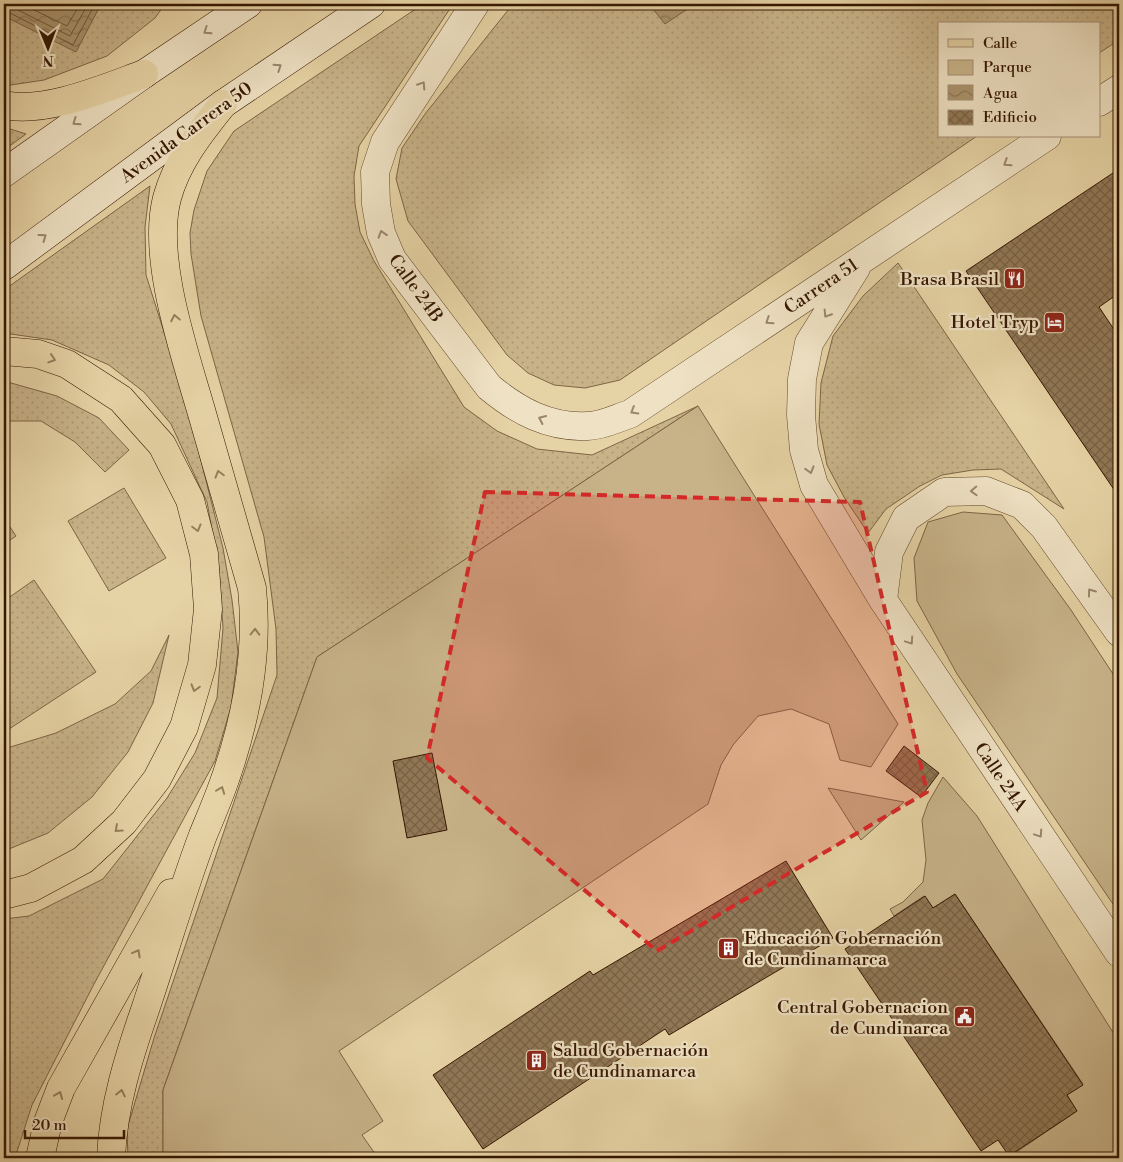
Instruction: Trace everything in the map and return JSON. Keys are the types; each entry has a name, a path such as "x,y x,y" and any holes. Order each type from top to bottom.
{"main road":[{"path":"4,105 11,107 40,105 80,97 144,74"},
{"path":"111,1158 112,1136 126,1067 203,835 223,786 240,729 252,678 255,615 252,588 177,328 164,258 163,233 166,199 176,172 195,140 223,104"},
{"path":"4,351 38,354 68,364 121,400 162,445 190,500 204,554 208,609 202,666 184,727 157,778 124,822 83,860 31,888 4,895"},
{"path":"40,1158 48,1122 61,1088 203,835"}],"street":[{"path":"4,173 144,74 248,4"},
{"name":"Avenida Carrera 50","path":"4,266 223,104 371,4"},
{"name":"Calle 24B","path":"475,4 385,142 375,172 376,204 381,233 392,259 489,387 510,404 552,424 590,426"},
{"path":"1100,101 1119,89"},
{"name":"Carrera 51","path":"590,426 630,414 1044,138"},
{"name":"Calle 24A","path":"862,258 809,342 802,379 801,415 804,450 814,485 882,600 1119,954"},
{"path":"882,600 889,552 906,518 944,492 986,491 1022,505 1044,527 1119,632"}],"highlighted area":[{"path":"485,492 860,502 927,792 657,951 427,758"}],"green space":[{"path":"4,4 165,4 155,18 107,56 44,80 4,86"},
{"path":"423,4 453,4 359,146 354,176 355,204 360,232 374,261 464,407 497,431 537,449 592,455 698,406 317,657 163,1090 163,1158 128,1158 127,1129 154,1038 277,675 276,629 264,537 201,316 191,254 190,233 194,210 207,171 234,131"},
{"path":"513,4 1119,4 1119,40 1100,52 1100,22 938,22 938,138 974,138 620,380 585,388 554,385 528,373 507,355 408,221 396,179 402,148 425,114"},
{"path":"4,127 26,134 4,150"},
{"path":"150,186 145,227 146,275 187,405 223,548 238,652 231,707 215,761 94,984 32,1105 15,1158 7,1158 4,1152 4,919 29,916 103,879 167,798 195,753 217,698 223,628 219,568 207,502 171,424 144,392 109,365 52,340 4,333 4,290"},
{"path":"898,263 1064,509 1001,469 973,470 942,475 920,486 886,509 868,533 844,497 827,465 819,424 821,383 833,336 863,296"},
{"path":"4,381 57,396 99,418 129,450 105,472 75,442 41,421 4,421"},
{"path":"698,406 898,724 871,767 840,760 829,724 791,709 758,716 733,745 721,765 708,804 339,1051 383,1121 362,1135 378,1158 163,1158 163,1090 317,657"},
{"path":"124,488 166,558 109,591 68,521"},
{"path":"963,512 1002,515 1071,610 1119,683 1119,913 957,674 917,601 914,558 928,522"},
{"path":"4,518 16,536 4,544"},
{"path":"34,580 96,672 6,731 4,728 4,601"},
{"path":"169,635 153,703 128,752 92,797 48,833 4,851 4,749 56,733 115,704 151,671"},
{"path":"943,777 977,816 1119,1042 1119,1158 1018,1158 1015,1153 1077,1111 1067,1095 1083,1084 955,894 933,908 924,896 894,916 890,909 903,902 923,882 926,860 922,820 928,803"},
{"path":"828,788 904,802 861,840"}],"water":[{"path":"4,4 101,4 76,52 4,16"},
{"path":"649,4 695,4 665,24"}],"building":[{"name":"Hotel Tryp","path":"1119,169 1119,293 1099,307 1119,337 1119,497 966,271"},
{"path":"904,746 939,773 921,797 886,771"},
{"path":"432,753 447,830 407,838 393,761"},
{"path":"786,861 833,938 669,1035 665,1029 483,1149 433,1075 590,971 593,975"},
{"name":"Central Gobernacion de Cundinarca","path":"955,894 1083,1085 1067,1095 1077,1111 1009,1156 998,1140 981,1151 845,949 925,896 933,908"}],"place":[{"name":"Brasa Brasil","path":"1015,279"},
{"name":"Hotel Tryp","path":"1055,322"},
{"name":"Educación Gobernación de Cundinamarca","path":"728,948"},
{"name":"Central Gobernacion de Cundinarca","path":"964,1017"},
{"name":"Salud Gobernación de Cundinamarca","path":"537,1060"}]}
